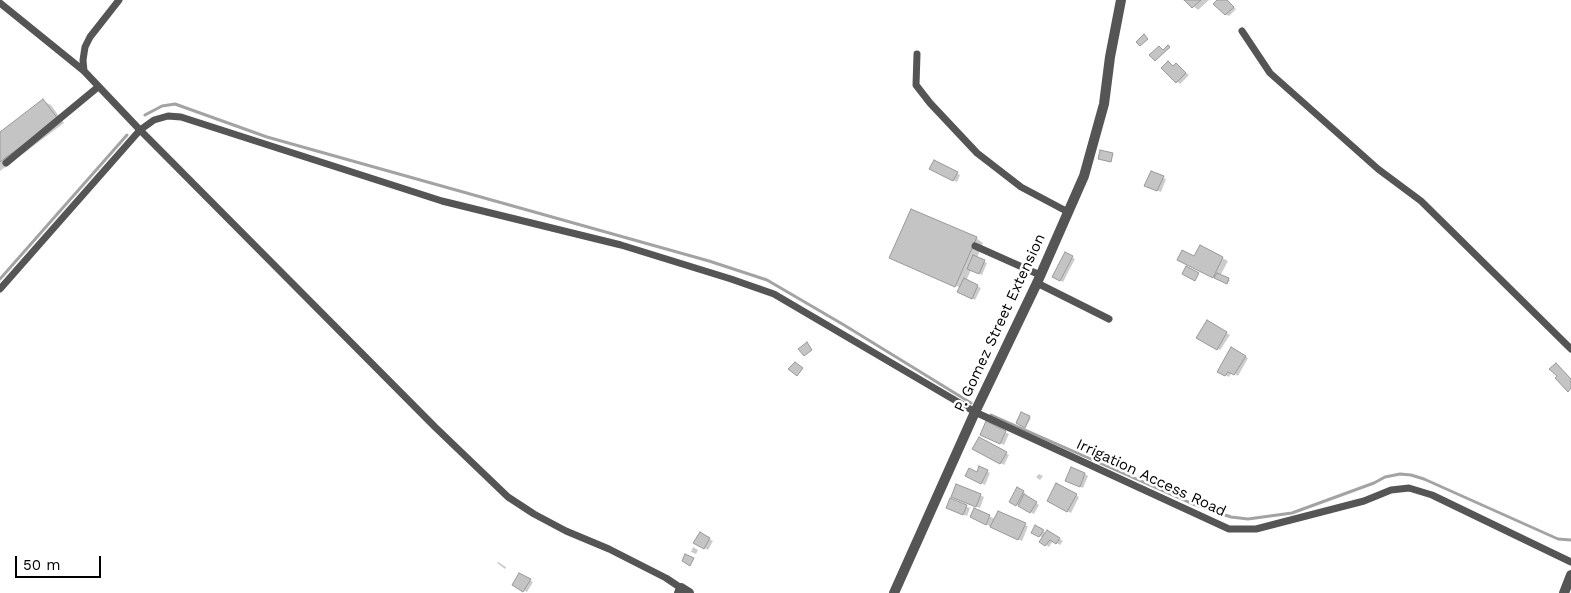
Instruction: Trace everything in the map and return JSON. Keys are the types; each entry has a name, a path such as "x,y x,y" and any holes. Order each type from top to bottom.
{"street":[{"name":"P. Gomez Street Extension","path":"894,593 975,412 1039,279 1090,158 1104,104 1110,57 1121,0"},
{"path":"1564,593 1571,575"}],"lane":[{"path":"84,70 85,47 90,37 119,0"},
{"path":"0,4 84,70 140,130 508,497 519,506 566,531 609,549 666,578 683,591"},
{"path":"1242,31 1270,73 1378,169 1421,201 1571,349"},
{"path":"917,54 916,85 930,103 977,153 1021,187 1068,212"},
{"path":"6,163 98,87"},
{"name":"Irrigation Access Road","path":"0,289 140,130 154,120 168,116 181,117 442,201 621,246 774,294 975,412 1229,529 1256,529 1364,501 1399,488 1409,488 1432,495 1571,562"},
{"path":"975,246 1039,279 1109,319"}],"building":[{"path":"1184,0 1201,0 1192,8"},
{"path":"1217,0 1227,0 1234,7 1225,15 1213,4"},
{"path":"1144,34 1148,39 1140,46 1136,42"},
{"path":"1168,45 1170,47 1155,61 1149,55 1159,46 1163,50"},
{"path":"1168,61 1173,66 1176,63 1186,73 1176,83 1161,68"},
{"path":"43,99 58,119 0,162 0,132"},
{"path":"1100,150 1113,153 1111,162 1098,159"},
{"path":"934,160 958,172 953,181 929,169"},
{"path":"1151,171 1164,176 1157,191 1144,186"},
{"path":"911,209 977,237 955,287 889,258"},
{"path":"1200,245 1223,257 1213,278 1177,260 1182,250 1194,256"},
{"path":"1065,252 1073,256 1060,281 1052,277"},
{"path":"973,255 985,260 979,274 967,269"},
{"path":"1186,266 1199,273 1195,281 1182,274"},
{"path":"1217,273 1229,278 1227,284 1214,278"},
{"path":"964,278 978,285 972,299 957,292"},
{"path":"1207,320 1227,332 1217,350 1196,338"},
{"path":"807,342 812,350 804,356 798,349"},
{"path":"1231,347 1246,356 1234,375 1228,372 1225,376 1217,372"},
{"path":"795,362 803,368 797,376 788,369"},
{"path":"1556,363 1571,379 1571,388 1568,392 1555,378 1557,376 1549,369"},
{"path":"1021,412 1030,416 1025,428 1016,423"},
{"path":"986,421 1006,431 1000,444 980,435"},
{"path":"979,437 1007,452 1000,464 972,449"},
{"path":"979,466 988,470 981,484 965,476 969,468 977,472"},
{"path":"1071,467 1085,473 1080,487 1065,481"},
{"path":"1056,483 1077,494 1067,512 1047,501"},
{"path":"956,484 981,494 976,507 951,497"},
{"path":"1017,487 1024,491 1016,506 1009,502"},
{"path":"1024,494 1037,502 1030,513 1018,506"},
{"path":"950,498 967,505 963,515 946,508"},
{"path":"974,508 990,515 986,525 970,517"},
{"path":"998,511 1026,523 1018,540 990,527"},
{"path":"1035,525 1044,530 1039,537 1031,533"},
{"path":"1047,530 1060,538 1056,544 1050,540 1045,546 1039,542"},
{"path":"700,532 710,538 704,549 693,543"},
{"path":"685,554 694,558 690,566 682,561"},
{"path":"519,573 531,579 523,592 512,585"}],"waterway":[{"path":"145,115 162,106 175,104 267,137 709,261 767,280 971,403"},
{"path":"0,279 127,135"},
{"path":"991,415 1193,504 1231,517 1248,519 1292,513 1374,483 1385,477 1400,474 1424,479 1558,539 1571,540"}]}
